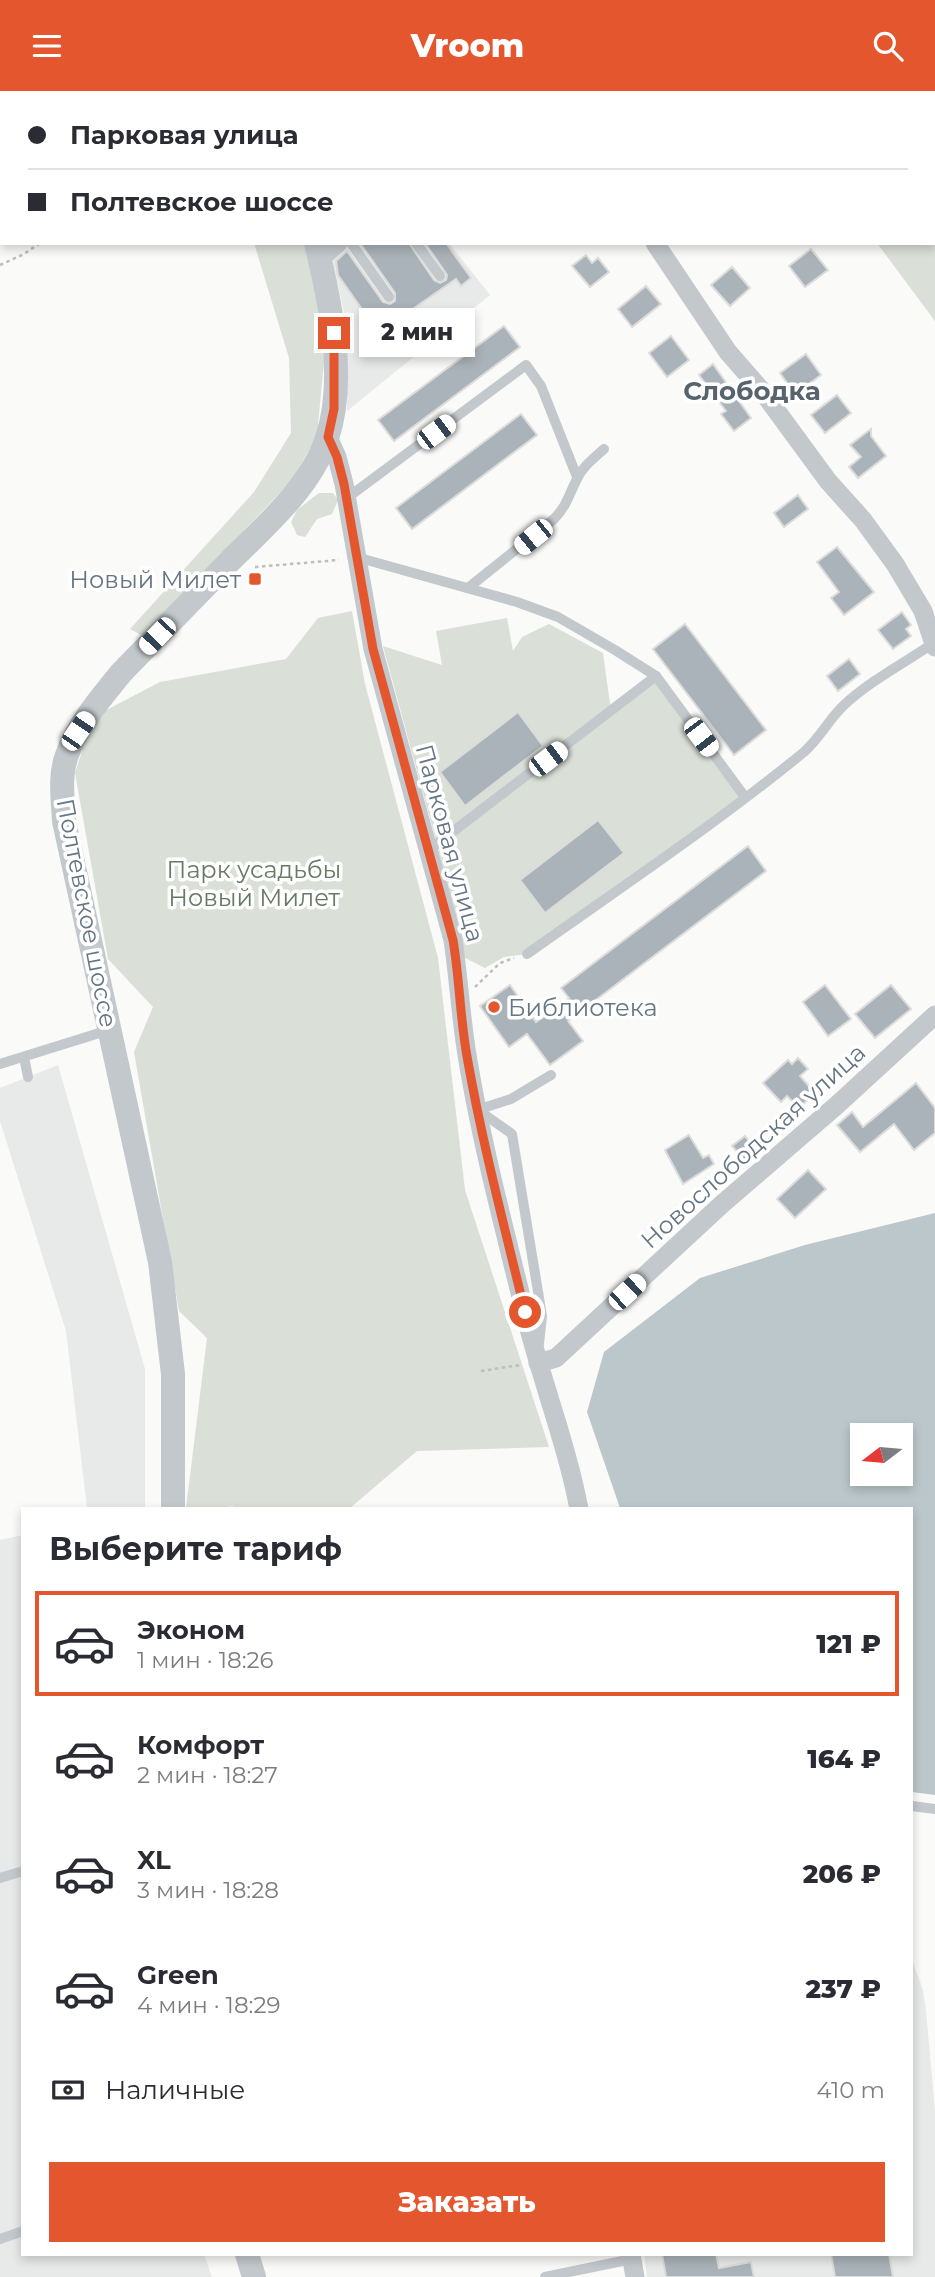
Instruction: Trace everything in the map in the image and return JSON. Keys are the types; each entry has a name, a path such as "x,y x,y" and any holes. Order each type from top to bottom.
{"street":[{"path":"655,245 728,352 762,391 828,481 863,520 895,564 923,611 934,644"},
{"name":"Полтевское шоссе","path":"173,1507 173,1374 160,1262 64,821 62,788 66,757 78,731 97,703 121,673 299,488 310,473 328,437 334,409 334,333 324,247"},
{"name":"Парковая улица","path":"328,437 337,457 347,499 377,663 453,940 461,990 464,1041 477,1110 538,1363 565,1447 579,1507"},
{"name":"Новослободская улица","path":"538,1363 556,1357 721,1205 837,1105 935,1015"},
{"path":"248,2256 254,2277"}],"lane":[{"path":"352,245 389,297"},
{"path":"417,245 440,276"},
{"path":"347,499 526,365 541,386 578,477"},
{"path":"468,588 554,519 566,506 578,477 588,463 604,449"},
{"path":"356,556 558,617 656,677 746,797"},
{"path":"527,954 746,797 805,750 820,736 841,708 859,693 934,644"},
{"path":"429,850 656,677"},
{"path":"0,1065 109,1030"},
{"path":"24,1057 28,1077"},
{"path":"477,1110 511,1099 551,1075"},
{"path":"477,1110 512,1134 542,1316 538,1363"},
{"path":"913,1806 935,1809"},
{"path":"0,1878 21,1872"},
{"path":"0,2239 21,2232"},
{"path":"545,2277 633,2263"}],"path":[{"path":"0,265 37,245"},
{"path":"253,567 312,564 356,556"},
{"path":"461,990 478,985 500,963 527,954"},
{"path":"481,1371 538,1363"}],"shaded area":[{"path":"329,245 451,245 490,295 347,411 347,327"},
{"path":"58,1065 145,1369 145,1507 87,1507 66,1331 0,1121 0,1088"},
{"path":"935,1213 935,1795 913,1792 913,1507 620,1507 587,1412 604,1352 700,1278 805,1245"},
{"path":"21,1535 21,2256 205,2256 212,2277 0,2277 0,1540"},
{"path":"913,1963 923,1990 926,2010 935,2112 935,2277 647,2277 644,2256 913,2256"}],"green space":[{"path":"255,245 306,245 321,309 324,362 317,435 293,479 143,636 130,629 254,492 291,433 289,358"},
{"path":"878,245 935,245 935,321"},
{"path":"319,493 333,493 338,500 332,514 317,519 305,537 297,535 291,522 297,510"},
{"name":"Парк усадьбы Новый Милет","path":"352,611 365,684 438,958 465,1190 549,1447 417,1451 351,1507 186,1507 207,1338 179,1311 134,1052 153,1007 108,959 75,773 93,717 160,682 286,659 318,618"},
{"path":"507,618 513,651 522,637 549,624 603,653 611,711 656,676 745,797 527,954 504,957 485,968 463,957 439,852 383,646 442,665 436,631"}],"building":[{"path":"361,245 410,245 434,280 440,283 446,280 447,275 426,245 447,245 471,278 461,286 456,279 413,309 415,311 403,321 398,312 383,325 368,318 338,275 336,261 347,251 383,302 390,304 395,301 395,293"},
{"path":"811,249 828,270 805,287 789,266"},
{"path":"586,255 592,263 598,258 609,272 590,287 572,266"},
{"path":"732,267 750,288 730,306 711,285"},
{"path":"646,286 661,304 632,327 618,309"},
{"path":"504,326 520,347 394,441 378,420"},
{"path":"671,336 689,360 667,377 649,353"},
{"path":"806,354 821,375 795,394 780,373"},
{"path":"713,364 751,418 734,431 721,414 726,411 699,375"},
{"path":"837,395 851,413 825,433 811,415"},
{"path":"521,414 537,435 412,529 396,508"},
{"path":"871,429 871,436 886,456 858,478 849,467 861,457 850,445"},
{"path":"798,495 808,509 784,527 774,513"},
{"path":"837,547 874,592 844,615 831,598 839,592 817,562"},
{"path":"902,612 911,625 906,629 911,636 893,649 878,630"},
{"path":"685,624 766,730 734,755 653,649"},
{"path":"849,659 860,674 838,691 827,676"},
{"path":"518,712 543,746 465,806 440,772"},
{"path":"598,820 624,853 545,913 520,880"},
{"path":"748,846 766,871 568,1021 583,1041 550,1065 527,1034 509,1047 480,1006 510,985 536,1022 569,998 561,988"},
{"path":"825,985 851,1019 828,1036 803,1002"},
{"path":"891,985 911,1009 875,1038 855,1014"},
{"path":"798,1058 808,1069 800,1076 815,1093 799,1108 787,1096 781,1102 763,1083 788,1060 792,1064"},
{"path":"916,1083 935,1108 935,1133 914,1150 894,1124 860,1152 837,1125 852,1112 863,1127"},
{"path":"689,1135 703,1158 709,1155 714,1164 683,1184 665,1150"},
{"path":"745,1136 758,1152 746,1162 732,1146"},
{"path":"808,1170 826,1189 795,1218 777,1199"},
{"path":"662,2256 716,2256 719,2268 751,2262 754,2277 666,2277"},
{"path":"831,2256 889,2256 893,2277 835,2277"}],"place":[{"name":"Новый Милет","path":"255,579"},
{"name":"Библиотека","path":"494,1007"}],"district":[{"name":"Слободка","path":"752,391"}],"route":[{"path":"334,333 335,392 328,437 344,484 373,649 453,940 460,984 464,1041 477,1110 525,1312"}]}
